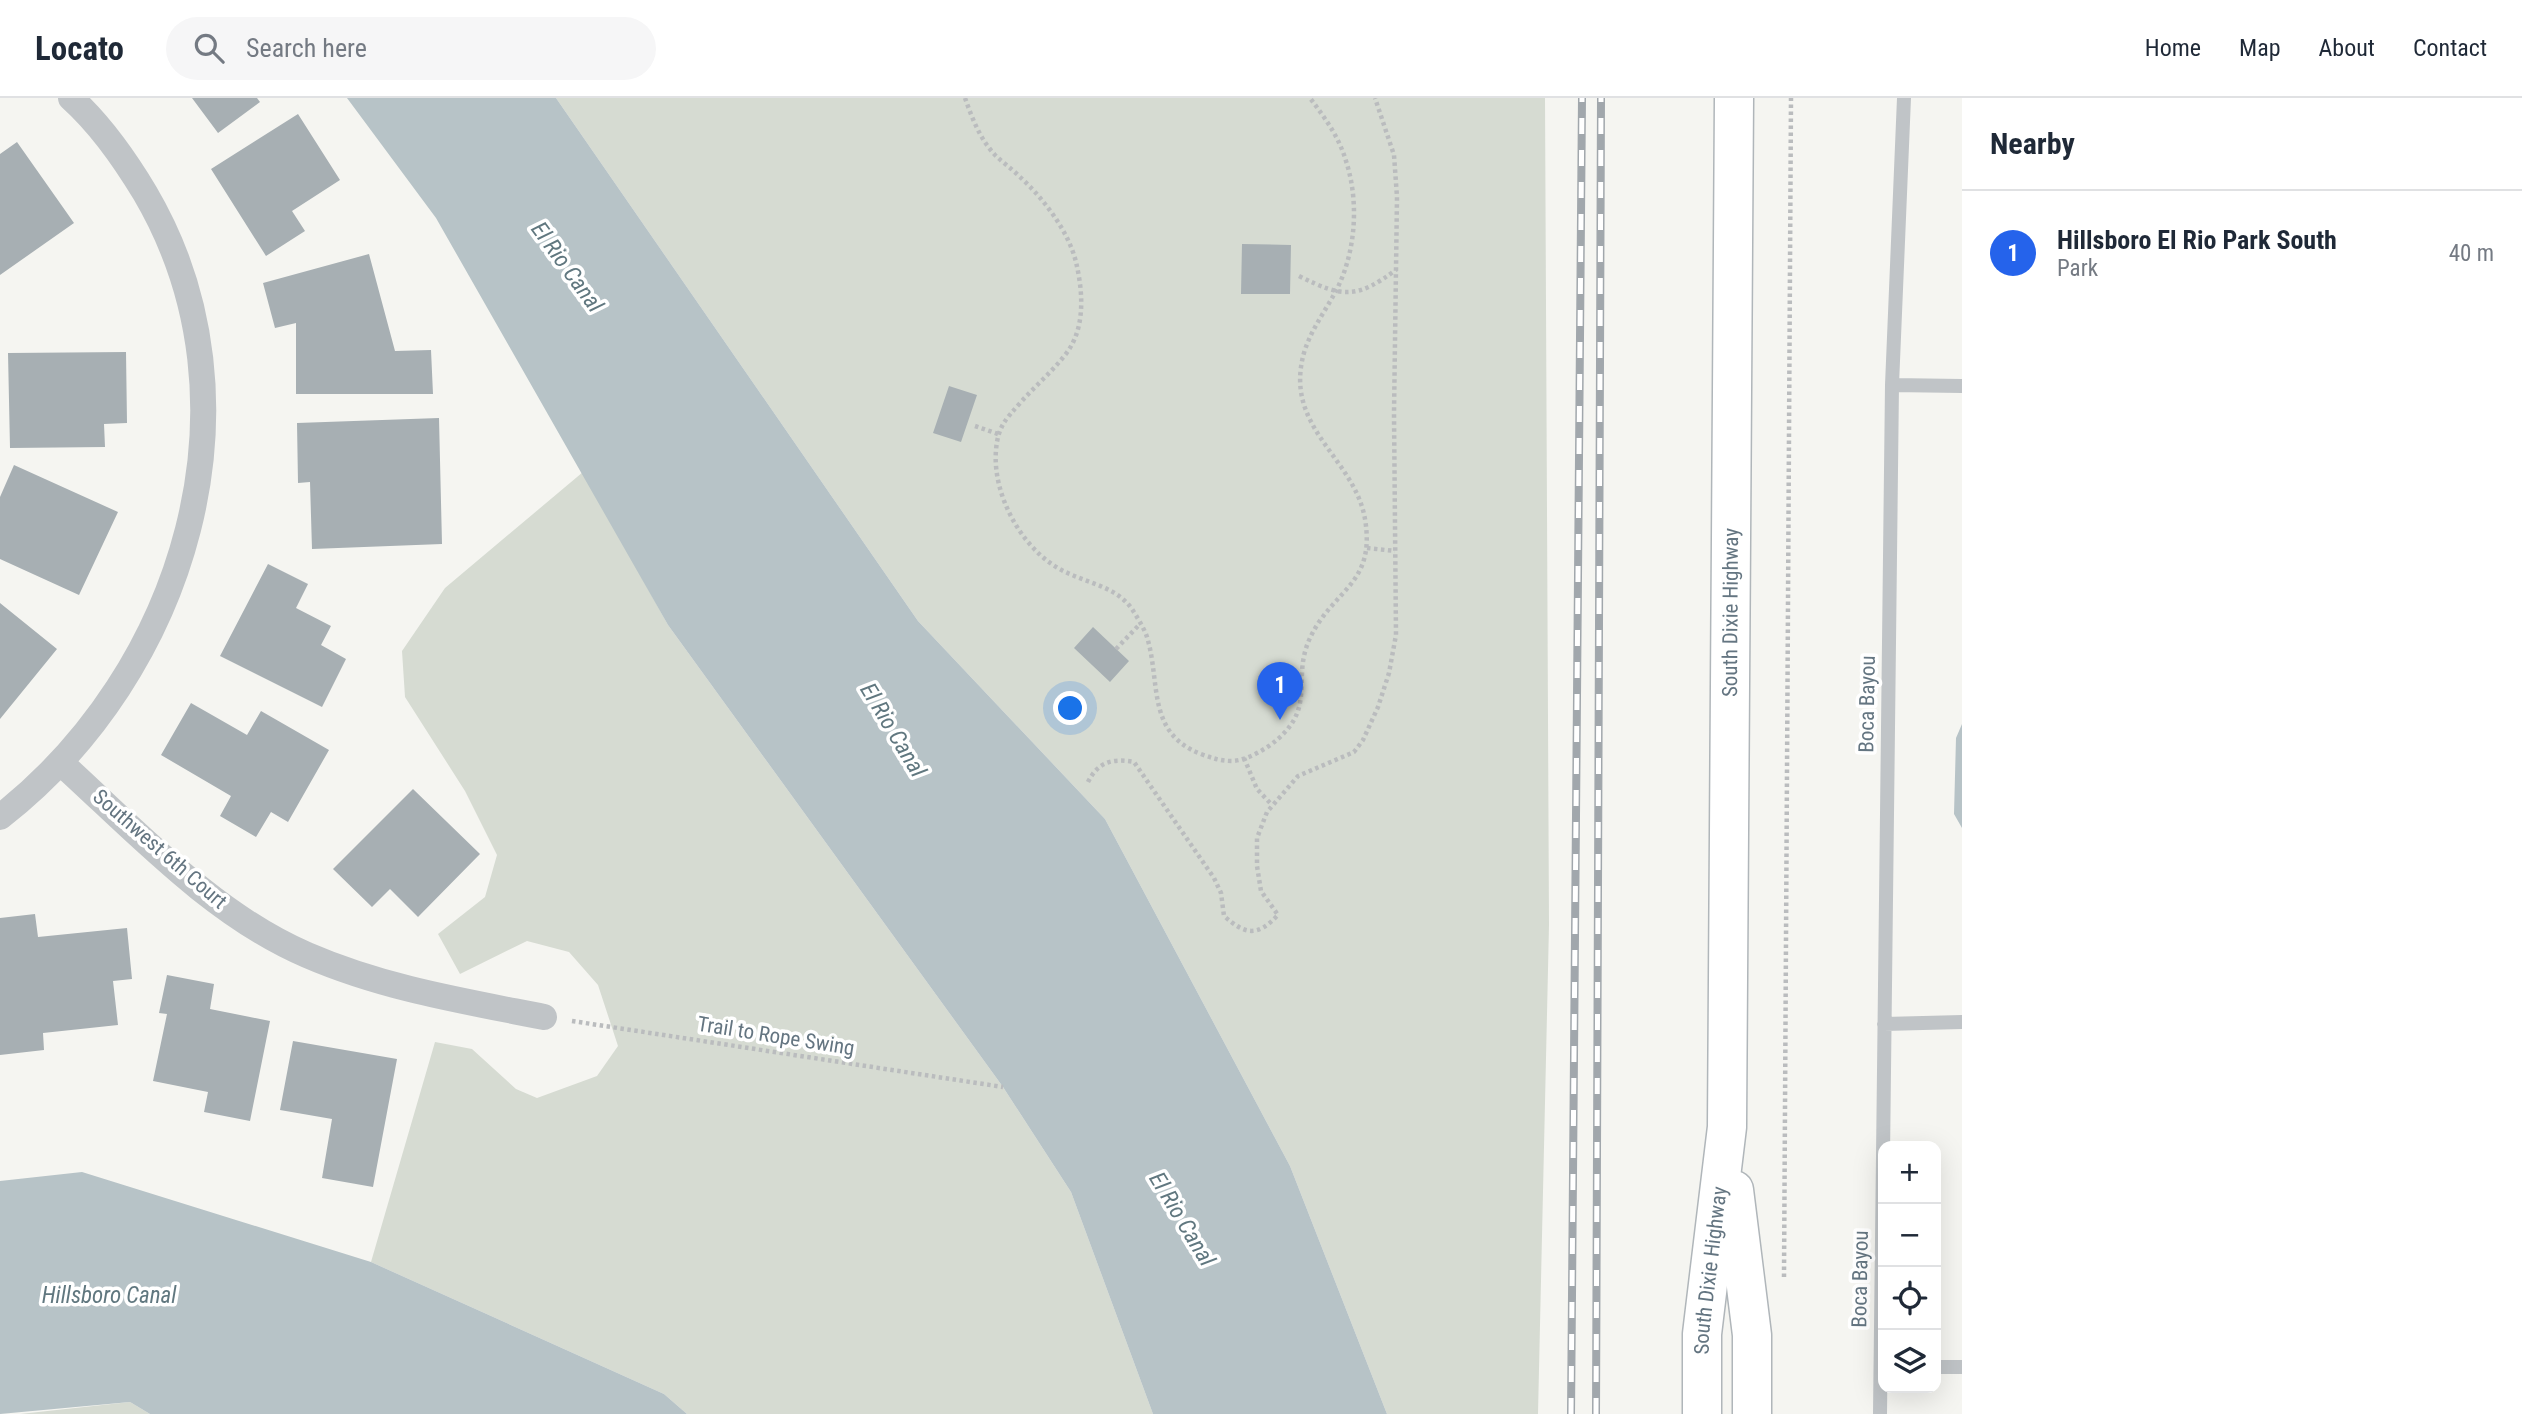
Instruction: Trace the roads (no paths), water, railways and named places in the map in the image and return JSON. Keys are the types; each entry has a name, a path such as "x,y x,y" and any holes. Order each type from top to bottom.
{"main road":[{"name":"South Dixie Highway","path":"1702,1414 1702,1334 1727,1127 1734,98"},
{"name":"South Dixie Highway","path":"1727,1127 1752,1335 1752,1414"}],"street":[{"path":"0,817 60,762 82,737 120,684 152,627 177,566 195,503 204,430 205,394 196,323 175,253 161,220 124,158 71,98"},
{"name":"Southwest 6th Court","path":"60,762 196,886 248,923 304,954 364,978 413,991 544,1017"}],"lane":[{"name":"Boca Bayou","path":"1882,1330 1892,385 1904,98"},
{"path":"1892,385 1962,386"},
{"path":"1884,1024 1962,1022"},
{"path":"1941,1367 1962,1367"},
{"name":"Boca Bayou","path":"1880,1414 1881,1393"}],"water":[{"name":"El Rio Canal","path":"347,98 556,98 918,621 1105,819 1290,1166 1387,1414 1153,1414 1071,1192 1003,1087 668,625 436,218"},
{"path":"1962,724 1962,828 1954,814 1956,738"},
{"name":"Hillsboro Canal","path":"82,1172 371,1262 664,1394 687,1414 150,1414 130,1402 0,1414 0,1181"}],"railway":[{"path":"1571,1414 1582,98"},
{"path":"1596,1414 1601,98"}],"place":[{"name":"Hillsboro El Rio Park South","path":"1280,720"}]}
